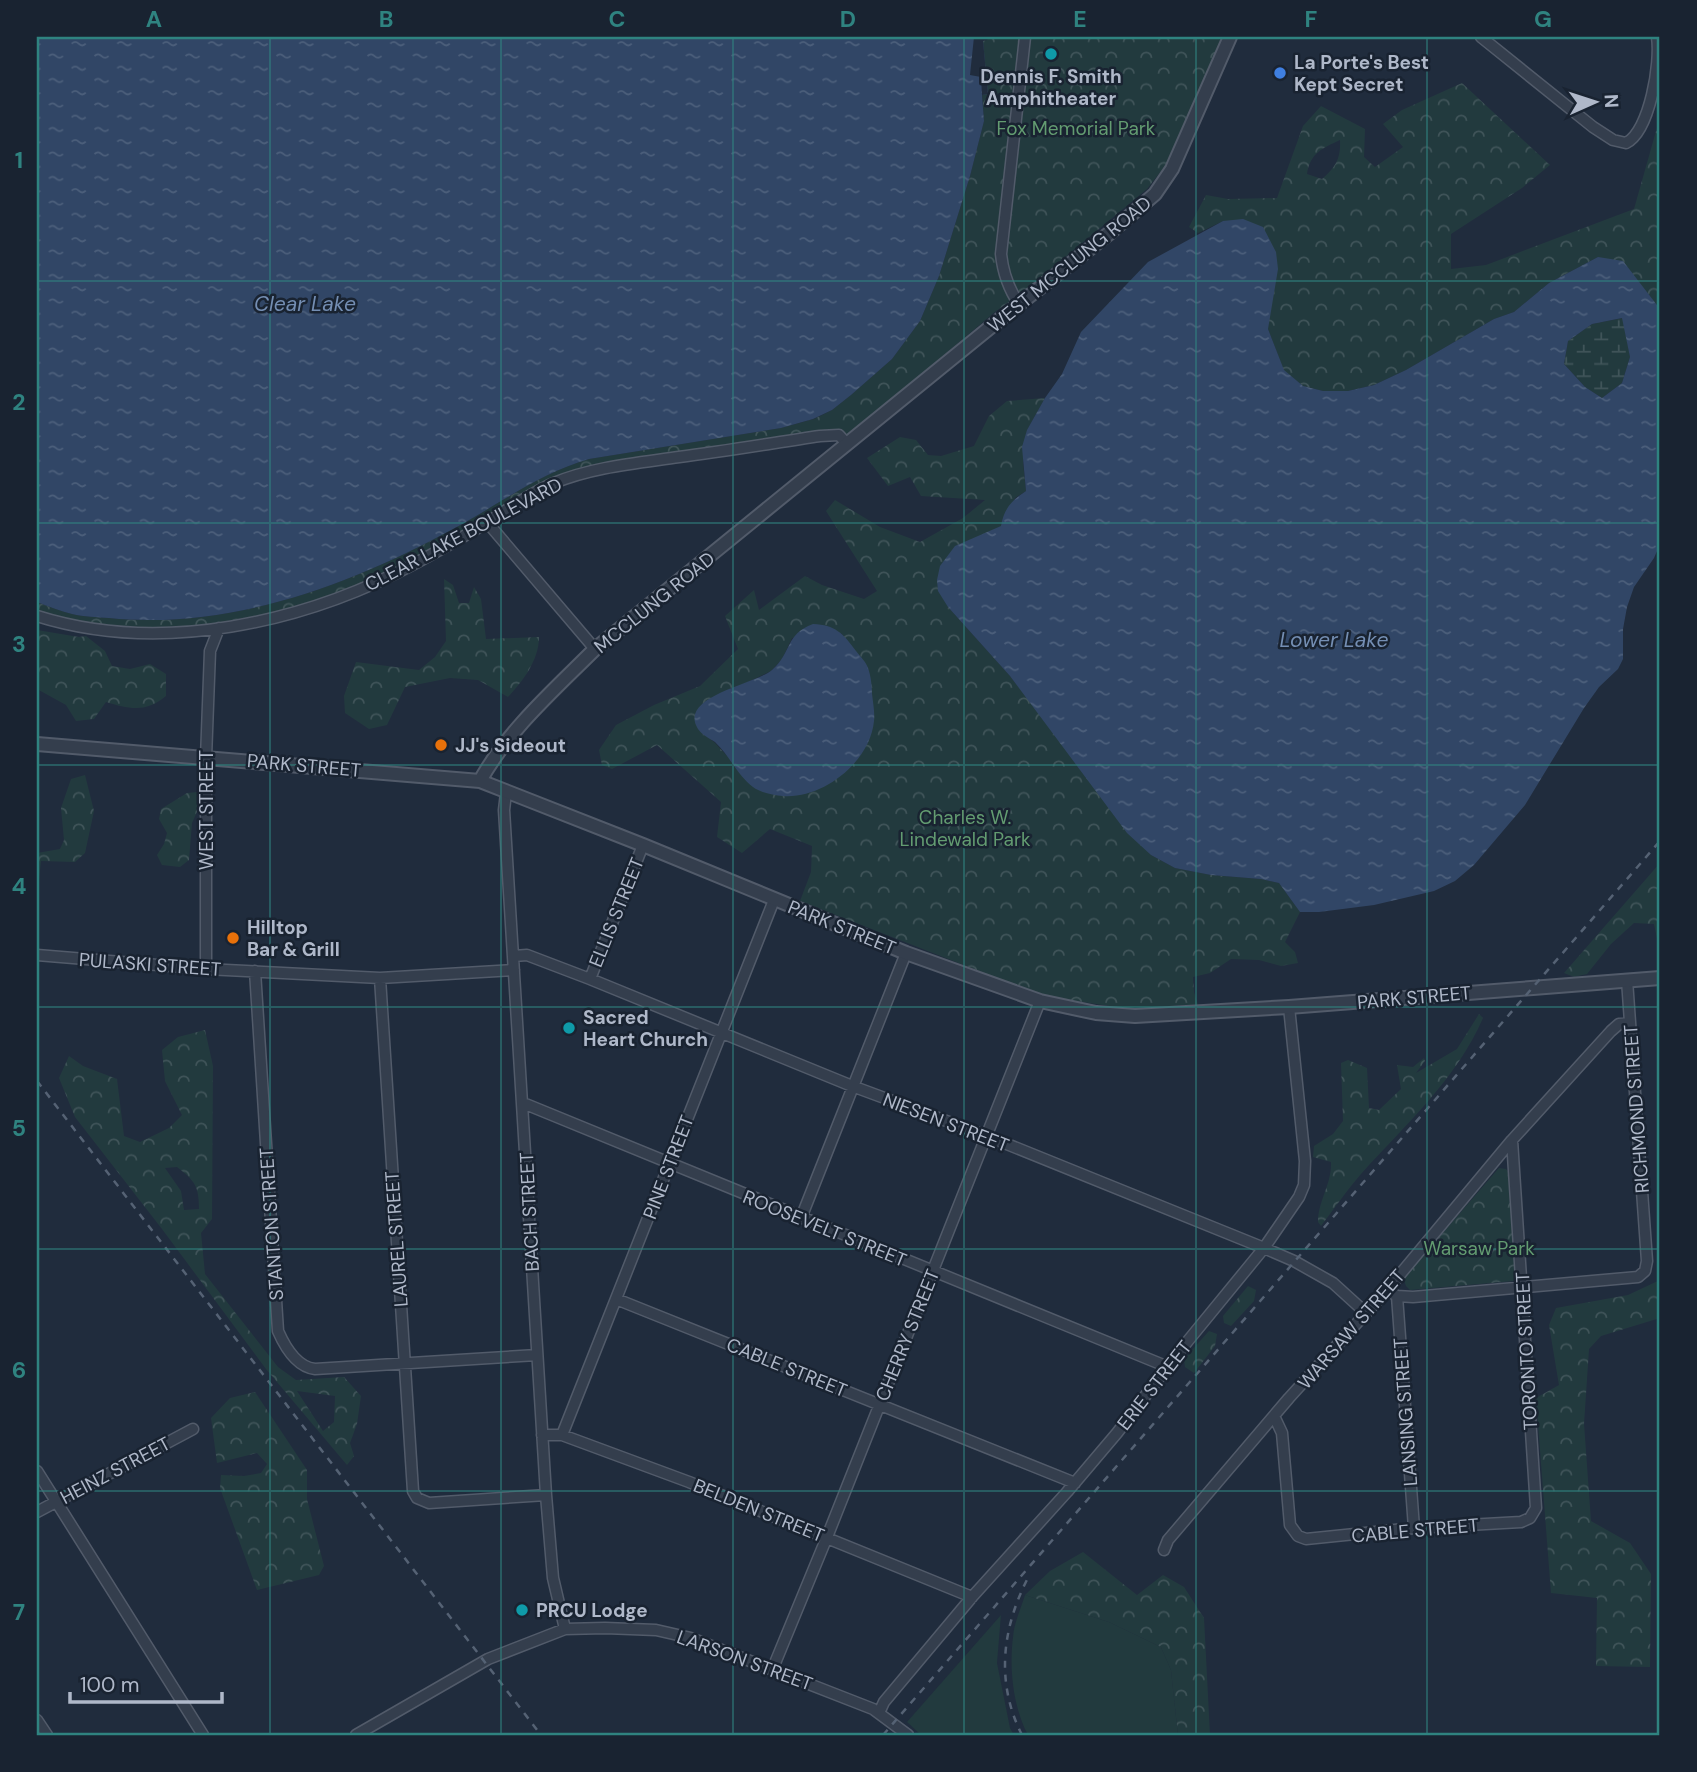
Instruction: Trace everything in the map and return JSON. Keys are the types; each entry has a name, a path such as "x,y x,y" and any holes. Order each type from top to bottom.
{"street":[{"path":"1019,304 1003,274 1000,254 1025,37"},
{"name":"WEST MCCLUNG ROAD","path":"848,444 1156,194 1171,169 1230,37"},
{"path":"1481,37 1593,127 1626,144 1632,140 1647,111 1656,79 1658,40"},
{"name":"CLEAR LAKE BOULEVARD","path":"37,616 66,624 112,631 149,633 219,628 304,609 352,593 414,564 555,483 597,471 820,436 839,435 848,444"},
{"name":"MCCLUNG ROAD","path":"480,781 509,741 595,649 848,444"},
{"path":"487,522 595,649"},
{"name":"WEST STREET","path":"210,651 219,628"},
{"name":"WEST STREET","path":"199,630 208,642 210,651 206,758 206,969"},
{"name":"PARK STREET","path":"37,744 480,781 906,953 1040,1000 1096,1013 1136,1016 1289,1007 1660,978"},
{"name":"BACH STREET","path":"506,793 504,804 546,1496 552,1578 565,1629"},
{"name":"ELLIS STREET","path":"590,979 643,845"},
{"name":"PINE STREET","path":"562,1436 774,900"},
{"path":"801,1218 906,953"},
{"name":"PULASKI STREET","path":"37,955 206,969 380,978 514,970"},
{"name":"NIESEN STREET","path":"514,956 527,956 590,979 852,1086 987,1136 1264,1248 1333,1283 1366,1312"},
{"name":"STANTON STREET","path":"255,971 278,1331 305,1368 404,1365"},
{"name":"LAUREL STREET","path":"380,978 412,1484 417,1498 429,1503 546,1496"},
{"name":"RICHMOND STREET","path":"1522,1286 1638,1277 1645,1270 1647,1261 1627,980"},
{"name":"CHERRY STREET","path":"772,1668 827,1537 1040,1000"},
{"name":"ERIE STREET","path":"879,1713 884,1702 972,1597 1075,1483 1264,1248 1299,1197 1306,1172 1289,1007"},
{"name":"WARSAW STREET","path":"1164,1550 1168,1540 1274,1416 1388,1290 1512,1140 1611,1031 1619,1024 1629,1023"},
{"name":"ROOSEVELT STREET","path":"523,1103 1168,1367"},
{"name":"TORONTO STREET","path":"1512,1140 1536,1507 1530,1518"},
{"path":"1388,1290 1397,1296 1413,1297 1522,1286"},
{"name":"LANSING STREET","path":"1397,1296 1414,1528"},
{"name":"CABLE STREET","path":"616,1299 1075,1483"},
{"path":"404,1365 537,1355"},
{"name":"CABLE STREET","path":"1274,1416 1282,1433 1290,1525 1298,1536 1312,1538 1414,1528 1521,1522 1530,1518"},
{"name":"HEINZ STREET","path":"37,1512 193,1429"},
{"name":"BELDEN STREET","path":"542,1435 562,1436 687,1481 972,1597"},
{"path":"37,1471 203,1735"},
{"name":"LARSON STREET","path":"565,1629 633,1628 675,1634 772,1668 879,1713 908,1735"},
{"path":"356,1735 435,1690 464,1679 518,1647 565,1629"},
{"path":"37,1720 47,1735"}],"green space":[{"name":"Fox Memorial Park","path":"974,37 1223,37 1165,166 1147,189 1010,303 996,311 848,436 836,431 573,473 398,569 325,599 288,610 195,627 143,630 94,626 37,613 37,602 81,616 154,620 199,617 287,599 372,569 413,550 535,481 570,465 589,459 781,428 814,419 832,410 892,359 920,321 939,276 984,121 981,77"},
{"path":"1462,83 1550,165 1522,188 1451,234 1451,269 1486,265 1634,209 1660,117 1660,309 1643,288 1598,257 1549,283 1514,312 1494,319 1406,370 1374,385 1348,391 1323,391 1303,386 1284,371 1268,329 1269,312 1223,221 1198,233 1189,227 1206,195 1228,199 1277,198 1303,126 1321,106 1365,129 1364,157 1375,167 1403,147 1383,124 1402,110","holes":["1340,140 1337,162 1322,179 1307,174 1311,161 1318,152"]},
{"path":"1623,318 1630,357 1622,383 1602,398 1585,387 1564,364 1568,341 1592,324"},
{"name":"Charles W. Lindewald Park","path":"1045,398 1027,430 1023,463 1026,491 1015,498 1002,526 977,537 948,607 1010,676 1151,855 1175,868 1279,883 1300,912 1285,942 1295,952 1298,963 1281,966 1259,960 1231,959 1210,973 1193,977 1198,1005 1123,1008 1043,996 800,901 811,872 812,846 770,829 742,853 717,837 721,802 657,745 612,769 602,765 599,750 616,725 654,705 700,686 738,649 725,616 754,590 759,610 805,576 822,585 864,599 877,591 826,511 835,500 880,527 920,542 963,518 985,500 921,496 910,477 888,486 867,458 900,437 916,440 928,455 941,456 974,446 989,416 1007,401","holes":["841,633 868,668 729,758 702,733 746,683 771,671 782,659 792,638"]},
{"path":"444,579 453,585 459,603 469,603 474,587 481,599 486,639 539,637 533,662 508,697 478,680 450,678 405,687 387,725 369,729 345,713 344,696 356,662 419,670 435,657 446,641"},
{"path":"37,630 86,636 105,651 112,666 130,669 150,664 166,674 166,696 151,705 137,708 106,702 94,719 76,721 66,705 37,689"},
{"path":"85,775 94,811 85,853 75,862 41,861 37,899 37,853 60,849 64,840 61,808 71,779"},
{"path":"198,792 200,805 192,823 189,860 180,867 162,865 157,855 167,833 159,819 161,809 187,793"},
{"path":"1660,863 1660,953 1654,924 1634,923 1611,944 1587,974 1574,977 1564,973"},
{"path":"1479,1014 1483,1018 1459,1062 1412,1119 1361,1174 1321,1226 1318,1222 1320,1207 1331,1162 1313,1157 1314,1146 1333,1134 1343,1121 1341,1063 1348,1060 1367,1068 1369,1108 1379,1110 1401,1089 1397,1065 1413,1067 1424,1058 1425,1061 1416,1073 1457,1049"},
{"path":"205,1030 213,1066 212,1219 201,1233 205,1274 278,1367 296,1380 344,1377 361,1396 357,1424 350,1443 354,1456 347,1465 266,1369 75,1117 59,1078 69,1056 83,1066 117,1079 124,1136 140,1142 169,1128 182,1115 165,1081 162,1050 178,1037","holes":["177,1167 195,1185 199,1209 184,1210 181,1191 165,1168","297,1391 335,1396 334,1422 323,1431"]},
{"name":"Warsaw Park","path":"1499,1168 1506,1169 1510,1174 1518,1276 1514,1281 1410,1290 1404,1280 1409,1272"},
{"path":"1660,1280 1660,1318 1601,1336 1589,1349 1584,1424 1591,1521 1630,1543 1651,1574 1650,1667 1596,1666 1597,1598 1551,1593 1536,1398 1559,1385 1549,1325 1556,1308 1628,1295"},
{"path":"1248,1286 1256,1290 1254,1301 1231,1326 1224,1323 1223,1316"},
{"path":"1209,1331 1217,1334 1215,1346 1194,1373 1185,1367 1184,1359"},
{"path":"255,1392 307,1470 307,1499 324,1566 319,1575 257,1590 220,1488 221,1475 244,1476 261,1473 267,1464 257,1453 217,1463 211,1418 230,1398"},
{"path":"1083,1552 1137,1595 1163,1575 1184,1587 1204,1618 1210,1735 1178,1735 1171,1670 1161,1647 1109,1622 1025,1595 1050,1571"},
{"path":"1025,1595 1109,1622 1161,1647 1171,1670 1178,1735 1028,1735 1013,1688 1012,1662 1016,1621"},
{"path":"1001,1615 997,1663 1010,1728 1014,1735 921,1735 907,1722"}],"water":[{"name":"Clear Lake","path":"37,37 985,37 983,41 988,94 982,95 984,121 970,176 939,276 920,321 892,359 832,410 813,419 781,428 589,459 570,465 535,481 413,550 372,569 287,599 199,617 154,620 109,618 72,614 37,602"},
{"name":"Lower Lake","path":"1243,219 1263,227 1276,252 1278,269 1268,329 1284,370 1303,386 1323,391 1348,391 1374,385 1406,370 1494,319 1514,312 1549,283 1598,257 1623,261 1660,309 1660,544 1654,558 1634,587 1627,607 1623,629 1623,659 1618,669 1599,687 1584,708 1525,805 1474,865 1455,881 1434,891 1374,905 1300,912 1279,883 1175,868 1151,855 1127,833 1010,676 948,607 938,591 940,566 955,546 1001,526 1009,506 1026,491 1022,447 1027,430 1062,374 1081,332 1148,262 1223,221","holes":["1622,318 1630,357 1622,383 1602,398 1585,387 1564,364 1568,341 1592,324"]},
{"path":"813,624 838,631 867,666 874,715 871,736 854,764 828,784 798,795 767,793 748,782 720,747 698,729 694,718 698,708 721,692 772,670 793,638"}],"pier":[{"path":"974,37 989,37 983,41 988,94 982,95 981,77 970,75"}],"railway":[{"path":"883,1735 1660,841"},
{"path":"37,1081 541,1735"},
{"path":"1022,1735 1008,1695 1005,1654 1013,1614 1030,1574"}],"place":[{"name":"Dennis F. Smith Amphitheater","path":"1051,54"},
{"name":"La Porte's Best Kept Secret","path":"1280,73"},
{"name":"JJ's Sideout","path":"441,745"},
{"name":"Hilltop Bar & Grill","path":"233,938"},
{"name":"Sacred Heart Church","path":"569,1028"},
{"name":"PRCU Lodge","path":"522,1610"}]}
